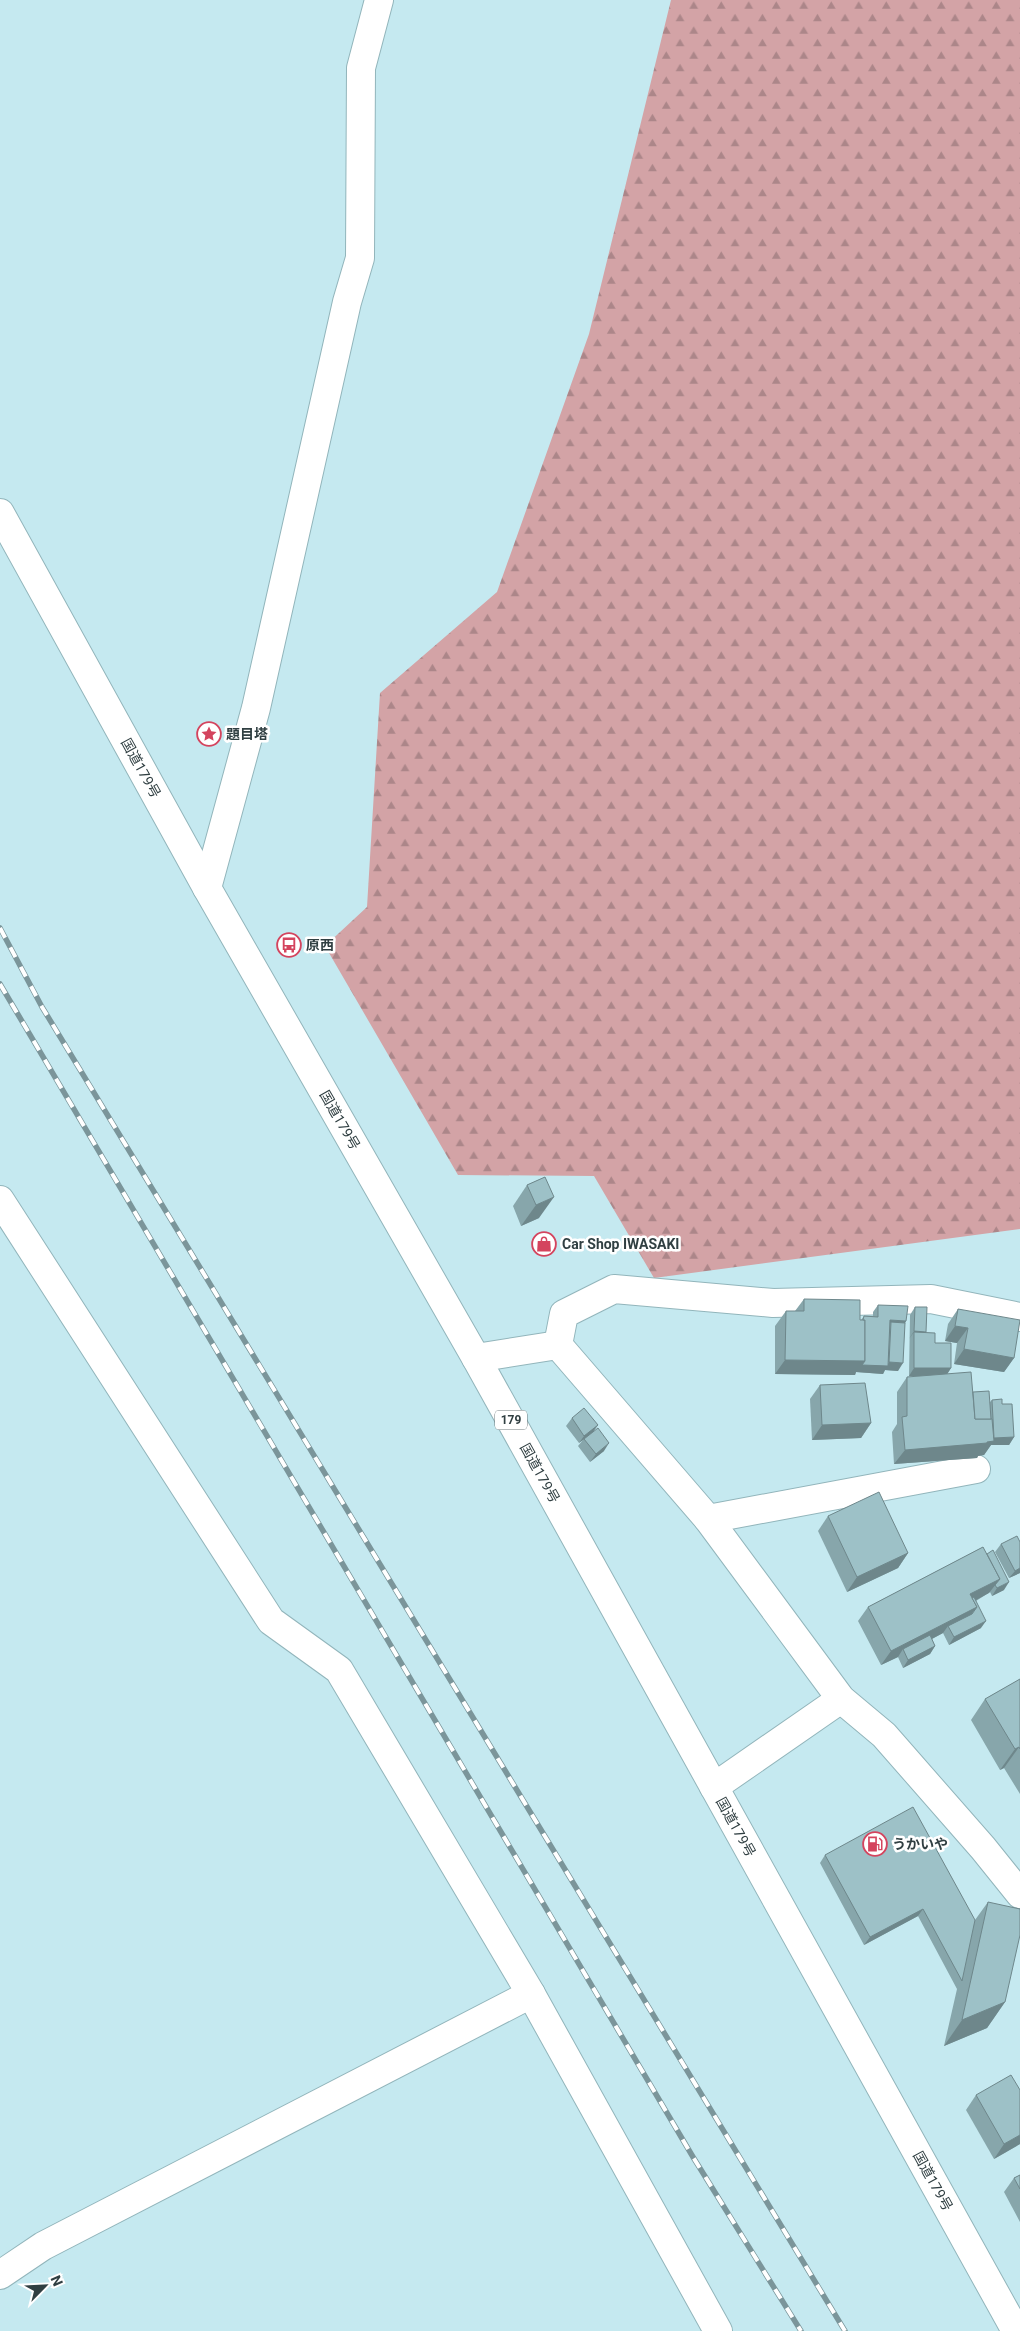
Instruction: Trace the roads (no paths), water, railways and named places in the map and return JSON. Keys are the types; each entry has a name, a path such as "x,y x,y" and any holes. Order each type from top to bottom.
{"main road":[{"path":"208,888 256,708 346,302 360,258 360,68 379,0"},
{"name":"国道179号","path":"0,512 208,888 476,1358 1016,2331"},
{"path":"0,1200 272,1621 339,1670 531,1994 718,2331"},
{"path":"558,1345 564,1314 614,1289 773,1303 931,1298 1020,1317"},
{"path":"476,1358 558,1345"},
{"path":"558,1345 708,1519 841,1699 884,1735 983,1848 1020,1894"},
{"path":"708,1519 976,1469"},
{"path":"714,1787 841,1699"},
{"path":"0,2275 43,2246 531,1994"}],"railway":[{"path":"0,928 42,1007 845,2331"},
{"path":"0,984 693,2157 801,2331"}],"place":[{"name":"題目塔","path":"209,734"},
{"name":"原西","path":"289,945"},
{"name":"Car Shop IWASAKI","path":"544,1244"},
{"name":"うかいや","path":"875,1844"}]}
